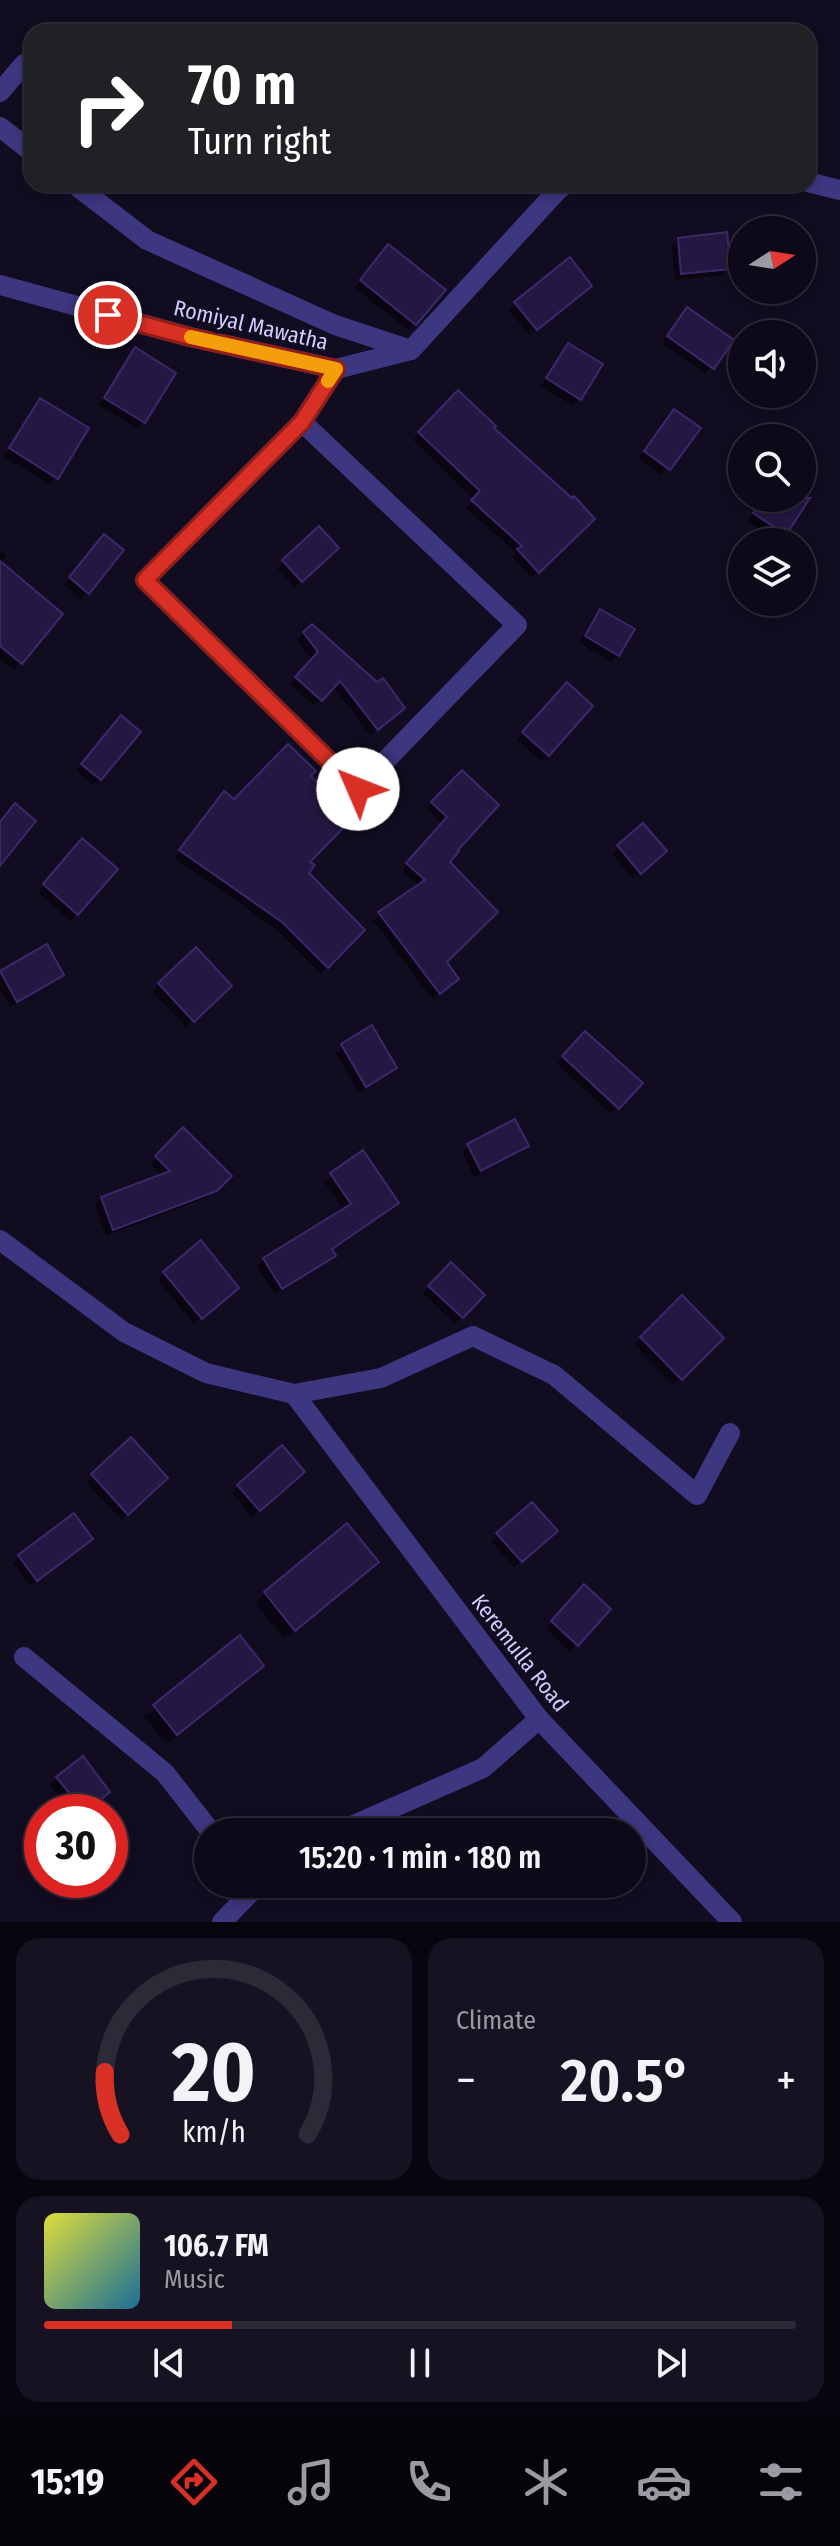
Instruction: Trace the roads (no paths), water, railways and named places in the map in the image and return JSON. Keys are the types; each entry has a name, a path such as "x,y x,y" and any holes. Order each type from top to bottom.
{"street":[{"path":"0,92 24,64"},
{"path":"0,127 24,146"},
{"path":"816,184 840,190"},
{"path":"84,192 147,240 335,325 411,350 556,192"},
{"name":"Romiyal Mawatha","path":"0,285 190,337 336,369 411,350"},
{"path":"302,422 517,625 358,789 145,580 302,422 336,369"},
{"path":"0,1240 124,1332 206,1373 294,1394 381,1378 473,1336 554,1375 697,1495 730,1433"},
{"name":"Keremulla Road","path":"294,1394 539,1719 732,1922"},
{"path":"24,1657 165,1773 200,1818"},
{"path":"370,1818 483,1768 539,1719"},
{"path":"222,1922 244,1898"}]}
